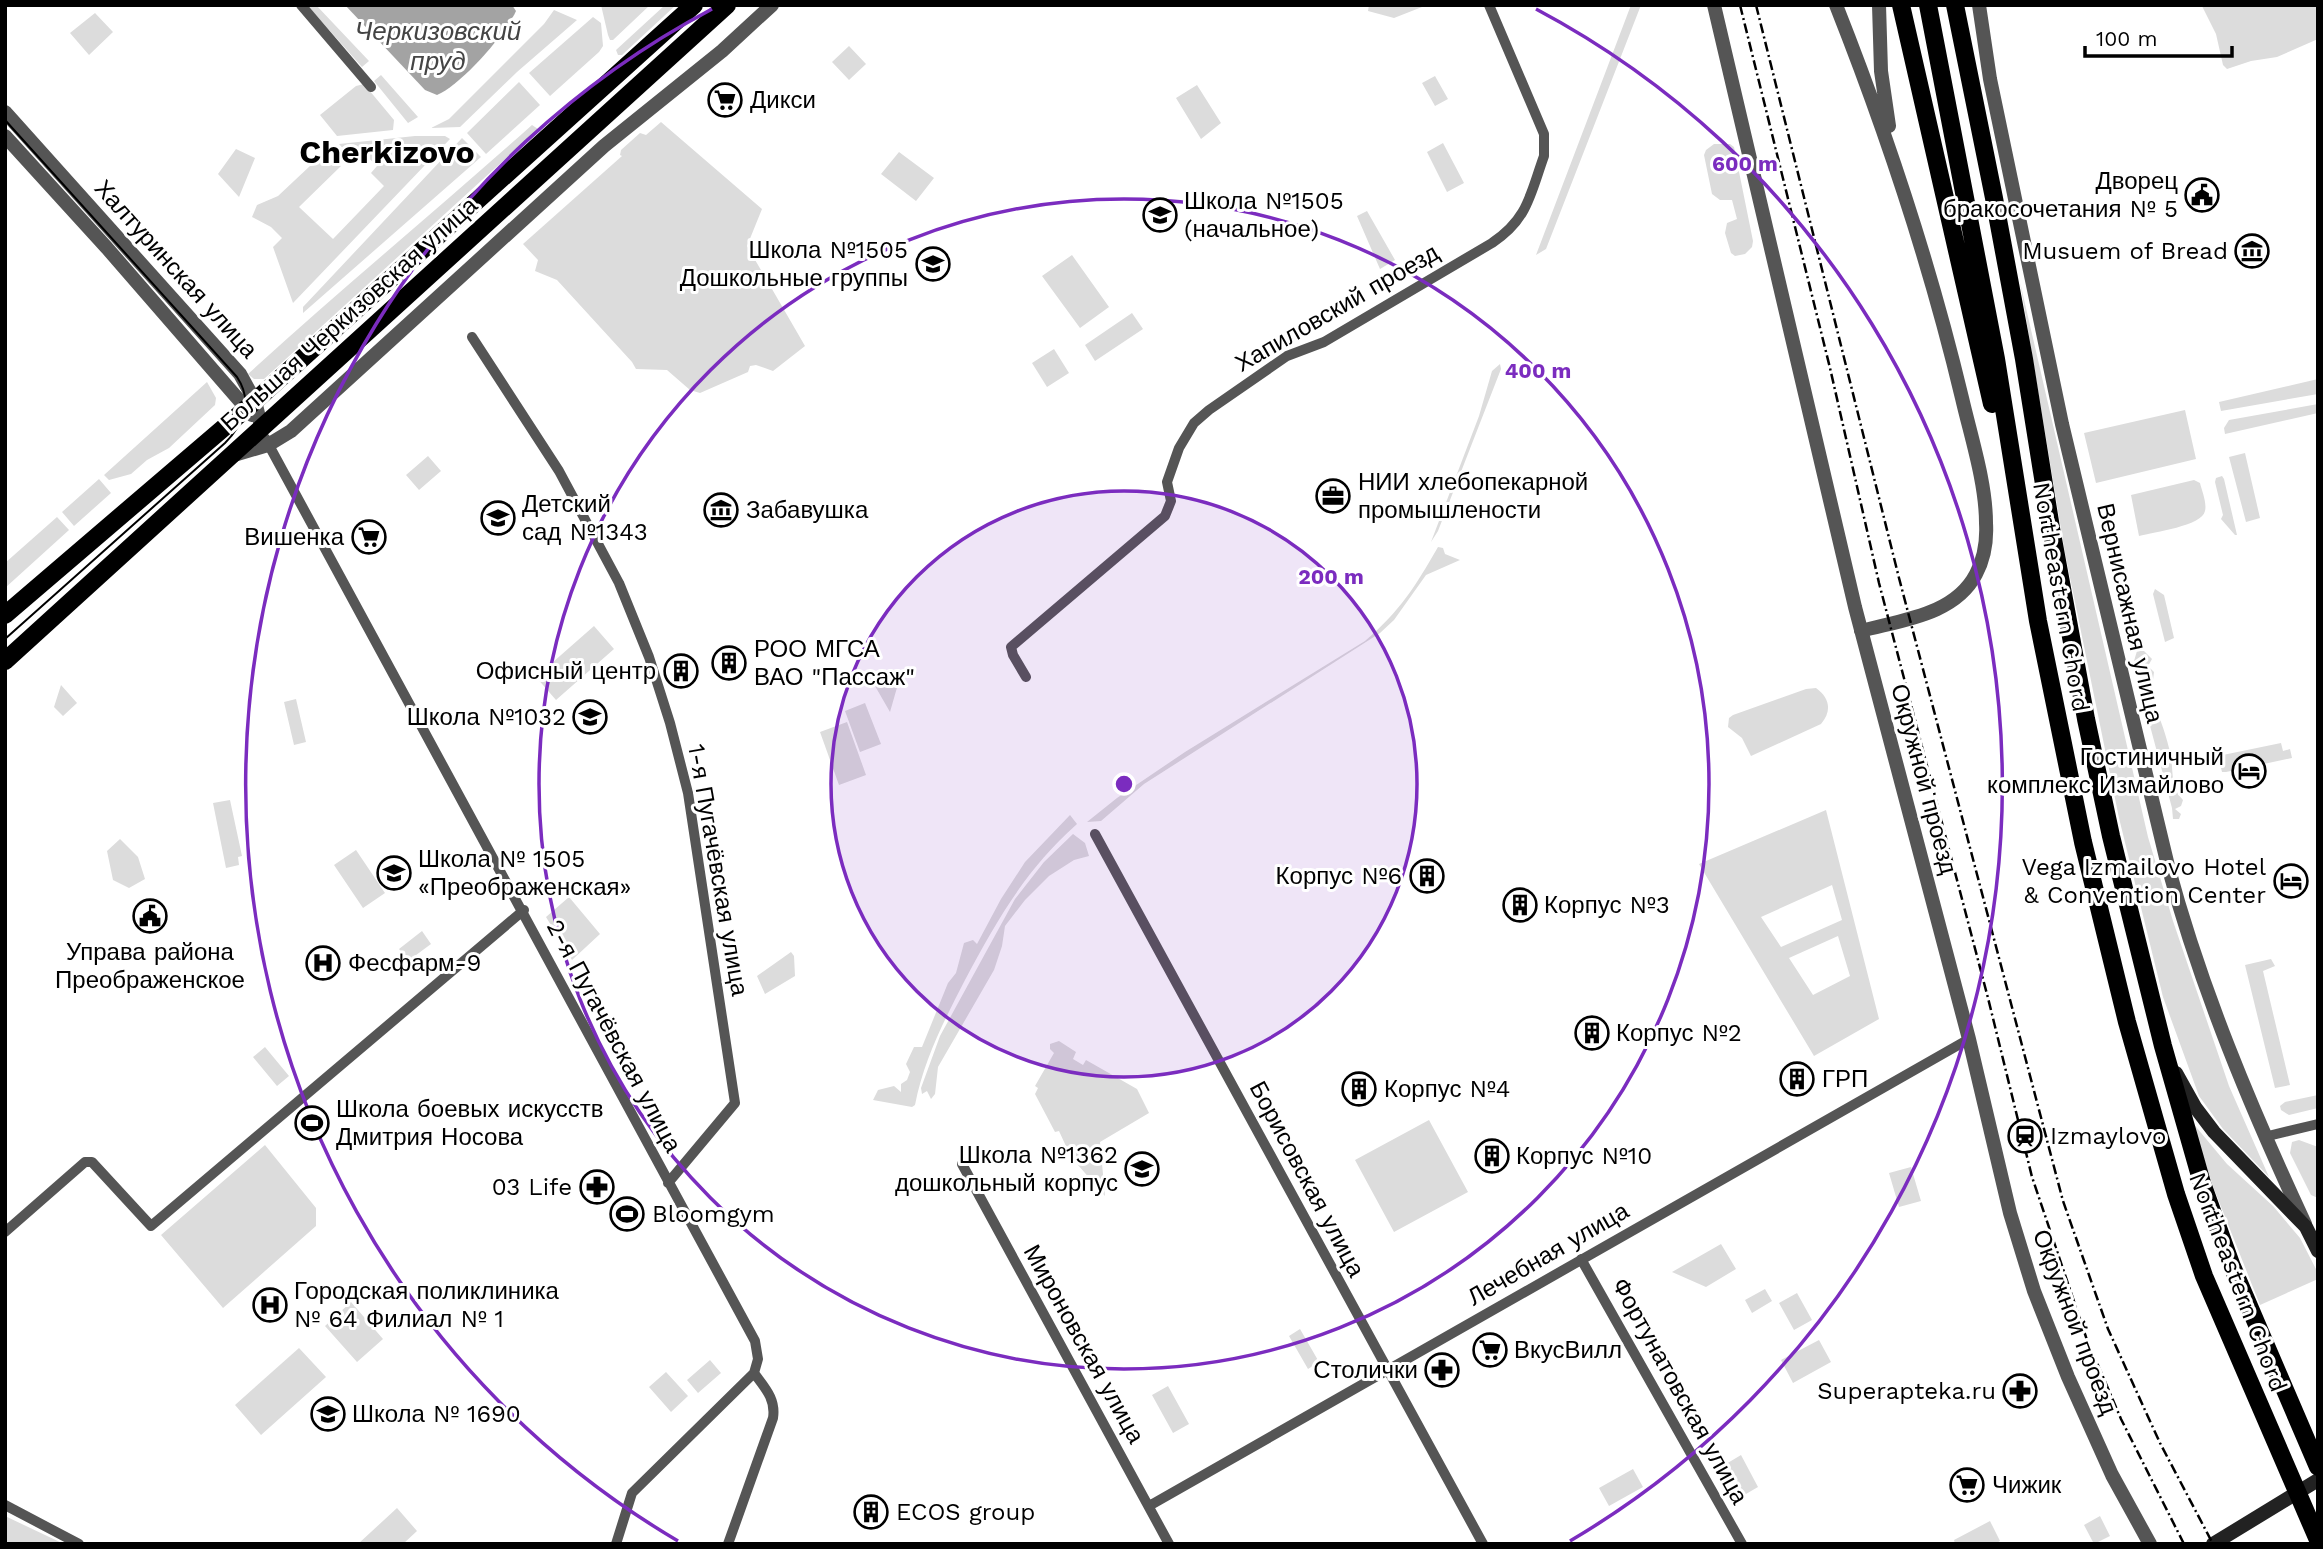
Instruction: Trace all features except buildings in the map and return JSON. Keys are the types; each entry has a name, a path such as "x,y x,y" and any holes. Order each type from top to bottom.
{"main road":[{"name":"Большая Черкизовская улица","path":"5,615 251,405 694,5"},
{"name":"Большая Черкизовская улица","path":"5,661 727,5"},
{"path":"1901,5 1977,341 2022,523"},
{"name":"Northeastern Chord","path":"1928,5 1996,359 2038,621 2083,842 2127,1022 2176,1194 2204,1276 2318,1540"},
{"name":"Northeastern Chord","path":"1955,5 2008,275 2086,719 2111,836 2163,1046 2202,1183 2255,1323 2318,1467"},
{"path":"2163,1046 2181,1084 2214,1132 2306,1227"},
{"name":"Вернисажная улица","path":"2306,1227 2318,1251"},
{"path":"2213,1544 2318,1480"}],"street":[{"path":"301,5 370,87"},
{"path":"227,457 268,446 291,431 604,146 722,51 772,5"},
{"name":"Хапиловский проезд","path":"1026,677 1013,656 1011,647 1165,516 1171,501 1167,482 1179,448 1194,423 1287,356 1324,342 1492,243 1511,229 1524,213 1544,156 1544,134 1489,5"},
{"name":"Окружной проезд","path":"1714,5 1861,631 1969,1039 2010,1213 2047,1326 2112,1475 2150,1544"},
{"path":"1836,5 1895,163 1922,247 1953,363 1987,521 1982,561 1969,585 1945,605 1917,616 1861,631"},
{"path":"1879,5 1881,71 1895,163"},
{"name":"Вернисажная улица","path":"1979,5 1990,79 2062,424 2168,866 2183,919 2231,1053 2264,1137 2306,1227"},
{"name":"Халтуринская улица","path":"5,113 240,374 261,426"},
{"name":"Халтуринская улица","path":"5,136 251,405"},
{"name":"1-я Пугачёвская улица","path":"472,338 553,461 619,583 649,657 684,771 735,1103 668,1183"},
{"name":"2-я Пугачёвская улица","path":"261,426 268,446 524,910 755,1341 758,1359 754,1373"},
{"name":"Борисовская улица","path":"1095,834 1483,1544"},
{"path":"5,1232 85,1161 92,1162 151,1226 524,910"},
{"name":"Лечебная улица","path":"1149,1506 1969,1039"},
{"path":"2264,1137 2318,1124"},
{"name":"Мироновская улица","path":"962,1164 1169,1544"},
{"name":"Фортунатовская улица","path":"1581,1259 1742,1544"},
{"path":"616,1544 632,1493 754,1373 772,1399 773,1418 728,1544"},
{"path":"5,1505 79,1544"}],"shaded area":[{"path":"307,5 316,5 369,61 362,67"},
{"path":"601,5 650,5 610,40"},
{"path":"665,5 676,5 622,55 618,55 616,50"},
{"path":"1369,5 1422,7 1394,18 1368,11"},
{"path":"1631,5 1641,5 1546,249 1536,255"},
{"path":"2318,5 2318,39 2277,57 2251,61 2227,69 2223,65 2216,34 2202,6"},
{"path":"554,10 577,20 517,72 460,127 431,128 449,119 544,24"},
{"path":"95,13 113,32 89,55 70,33"},
{"path":"593,17 601,23 603,46 550,96 529,73"},
{"path":"849,46 866,64 849,80 832,62"},
{"path":"381,75 418,117 408,123 374,81"},
{"path":"1435,76 1448,99 1435,106 1422,83"},
{"path":"519,82 540,105 486,154 467,133"},
{"path":"364,84 394,120 393,130 337,136 320,115 356,86"},
{"path":"1197,85 1221,123 1201,139 1176,98"},
{"path":"661,122 762,209 747,246 805,346 773,371 756,365 750,366 748,372 700,393 690,390 667,370 636,369 557,280 535,271 538,260 523,244 622,156 621,150 640,133 646,135"},
{"path":"532,125 538,129 264,379 254,379 248,374 318,311"},
{"path":"415,136 445,136 450,139 293,303 273,247 282,238 271,227 252,217 257,205 278,196 327,150 341,166 299,207 333,239 384,186 371,173 377,166 358,148 350,156 339,144"},
{"path":"462,138 481,157 303,313 303,307"},
{"path":"1443,143 1464,183 1447,192 1427,152"},
{"path":"1714,144 1730,144 1734,147 1753,241 1752,247 1745,254 1735,256 1731,253 1725,233 1727,223 1737,219 1732,200 1720,200 1712,194 1704,155"},
{"path":"236,149 255,158 239,197 218,174"},
{"path":"899,152 934,178 916,201 881,174"},
{"path":"1367,211 1395,260 1380,269 1357,216"},
{"path":"1072,255 1109,307 1080,328 1042,276"},
{"path":"2020,282 2148,837 2173,921 2229,1086 2269,1177 2223,1129 2199,1096 2163,997 2119,818 2065,553"},
{"path":"1132,313 1143,329 1095,361 1085,345"},
{"path":"1054,349 1069,373 1047,387 1032,363"},
{"path":"1500,364 1501,369 1438,531 1431,542 1479,416 1492,371"},
{"path":"2318,379 2318,394 2221,411 2219,402"},
{"path":"207,382 216,398 215,405 169,448 147,460 131,474 109,480 104,475"},
{"path":"2318,404 2318,413 2225,434 2224,428 2229,420"},
{"path":"2185,410 2196,459 2096,483 2084,433"},
{"path":"2245,453 2260,518 2246,522 2229,457"},
{"path":"428,456 441,471 419,490 406,475"},
{"path":"2222,476 2237,535 2221,519 2223,515 2215,482 2216,478"},
{"path":"99,479 111,493 74,526 62,512"},
{"path":"2194,480 2200,483 2205,501 2202,516 2187,524 2139,536 2131,495"},
{"path":"57,517 69,530 5,588 5,563"},
{"path":"1438,547 1443,548 1445,554 1460,560 1426,575 1394,620 1380,633 1144,784 1101,821 1087,822 1185,752 1365,641 1406,598"},
{"path":"2155,589 2164,595 2174,638 2165,642 2153,594"},
{"path":"594,626 614,649 556,700 536,677"},
{"path":"2137,651 2144,651 2152,659 2148,666 2154,672 2153,680 2146,686 2140,682 2134,661"},
{"path":"902,670 890,712 875,686"},
{"path":"61,685 77,703 63,716 54,707"},
{"path":"1816,688 1828,705 1827,714 1821,724 1751,756 1742,738 1728,727 1729,718 1733,715 1806,689"},
{"path":"2152,691 2155,710 2171,755 2175,788 2183,800 2181,806 2175,809 2181,814 2179,819 2173,819 2149,722 2150,714 2145,694"},
{"path":"296,699 306,742 294,745 284,702"},
{"path":"865,703 881,744 860,752 845,711"},
{"path":"847,722 866,775 839,785 820,732"},
{"path":"2281,743 2283,751 2290,749 2292,758 2222,772 2218,756"},
{"path":"230,800 242,856 238,857 239,865 226,868 213,803"},
{"path":"1826,810 1879,1019 1814,1056 1699,864","holes":["1832,885 1842,920 1781,947 1761,917","1838,936 1850,976 1813,995 1789,958"]},
{"path":"1070,815 1077,824 1042,859 1014,896 965,980 929,1056 915,1105 912,1107 873,1100 878,1090 894,1086 901,1092 901,1084 907,1080 910,1072 906,1064 914,1047 922,1047 948,983 956,973 964,943 973,940 977,944 1025,862"},
{"path":"1073,834 1085,843 1089,856 1074,860 1049,876 1025,900 1005,926 994,970 938,1067 935,1094 931,1099 927,1091 922,1094 921,1088 940,1036 1015,899 1044,862"},
{"path":"120,839 138,857 145,879 129,888 113,880 107,851"},
{"path":"356,850 385,893 363,908 334,865"},
{"path":"569,897 600,934 572,960 546,917"},
{"path":"422,931 431,944 408,961 399,949"},
{"path":"791,952 794,956 795,976 765,994 757,976"},
{"path":"2271,959 2275,966 2263,971 2290,1085 2275,1088 2245,965"},
{"path":"1059,1041 1076,1052 1073,1059 1083,1065 1086,1060 1137,1089 1149,1113 1100,1142 1105,1196 1071,1157 1059,1131 1055,1132 1035,1094 1038,1088 1035,1086 1054,1053 1050,1044"},
{"path":"265,1047 289,1076 277,1086 253,1057"},
{"path":"2318,1095 2318,1108 2289,1115 2281,1110 2280,1106 2285,1102"},
{"path":"1429,1120 1468,1192 1394,1232 1355,1160"},
{"path":"2192,1122 2227,1164 2273,1206 2300,1238 2318,1273 2318,1279 2260,1305 2214,1189"},
{"path":"2299,1140 2318,1147 2318,1198 2311,1195 2290,1153 2292,1142"},
{"path":"265,1145 316,1208 316,1226 223,1308 161,1235"},
{"path":"1911,1167 1921,1201 1899,1207 1889,1173"},
{"path":"1721,1244 1736,1269 1706,1287 1672,1272"},
{"path":"1765,1289 1772,1301 1752,1313 1745,1300"},
{"path":"1797,1293 1812,1320 1794,1330 1779,1303"},
{"path":"351,1302 383,1339 357,1362 325,1326"},
{"path":"1300,1329 1319,1362 1308,1369 1289,1336"},
{"path":"1819,1340 1831,1362 1793,1383 1781,1360"},
{"path":"299,1348 326,1377 261,1435 235,1405"},
{"path":"710,1360 721,1373 698,1393 687,1380"},
{"path":"666,1372 688,1396 671,1412 649,1387"},
{"path":"1168,1386 1189,1424 1173,1433 1152,1395"},
{"path":"1741,1455 1758,1487 1739,1498 1721,1467"},
{"path":"1633,1469 1643,1487 1609,1506 1599,1488"},
{"path":"397,1508 417,1531 403,1544 358,1544"},
{"path":"5,1516 64,1544 5,1544"},
{"path":"2100,1516 2110,1536 2094,1544 2084,1525"},
{"path":"1990,1521 2000,1541 1995,1544 1955,1544 1954,1540"}],"water":[{"name":"Черкизовский пруд","path":"345,5 512,5 516,11 481,58 458,81 437,95 425,90"}],"tram line":[{"path":"5,120 237,377 245,395 244,412 232,436 5,639"}],"railway":[{"path":"1740,5 1830,368 1879,583 2032,1177 2086,1337 2121,1419 2184,1544"},
{"path":"1756,5 1899,578 2063,1201 2108,1329 2160,1443 2213,1544"}],"place":[{"name":"Дикси","path":"725,100"},
{"name":"Дворец бракосочетания № 5","path":"2202,195"},
{"name":"Школа №1505 (начальное)","path":"1160,215"},
{"name":"Musuem of Bread","path":"2252,251"},
{"name":"Школа №1505 Дошкольные группы","path":"933,264"},
{"name":"НИИ хлебопекарной промышлености","path":"1333,496"},
{"name":"Забавушка","path":"721,510"},
{"name":"Детский сад №1343","path":"498,518"},
{"name":"Вишенка","path":"369,537"},
{"name":"РОО МГСА ВАО \"Пассаж\"","path":"729,663"},
{"name":"Офисный центр","path":"681,671"},
{"name":"Школа №1032","path":"590,717"},
{"name":"Гостиничный комплекс Измайлово","path":"2249,771"},
{"name":"Школа № 1505 «Преображенская»","path":"394,873"},
{"name":"Корпус №6","path":"1427,876"},
{"name":"Vega Izmailovo Hotel & Convention Center","path":"2291,881"},
{"name":"Корпус №3","path":"1520,905"},
{"name":"Управа района Преображенское","path":"150,916"},
{"name":"Фесфарм-9","path":"323,963"},
{"name":"Корпус №2","path":"1592,1033"},
{"name":"ГРП","path":"1797,1079"},
{"name":"Корпус №4","path":"1359,1089"},
{"name":"Школа боевых искусств Дмитрия Носова","path":"312,1123"},
{"name":"Izmaylovo","path":"2025,1136"},
{"name":"Корпус №10","path":"1492,1156"},
{"name":"Школа №1362 дошкольный корпус","path":"1142,1169"},
{"name":"03 Life","path":"597,1187"},
{"name":"Bloomgym","path":"627,1214"},
{"name":"Городская поликлиника № 64 Филиал № 1","path":"270,1305"},
{"name":"ВкусВилл","path":"1490,1350"},
{"name":"Столички","path":"1442,1370"},
{"name":"Superapteka.ru","path":"2020,1391"},
{"name":"Школа № 1690","path":"328,1414"},
{"name":"Чижик","path":"1967,1485"},
{"name":"ECOS group","path":"871,1512"}],"district":[{"name":"Cherkizovo","path":"387,152"}]}
